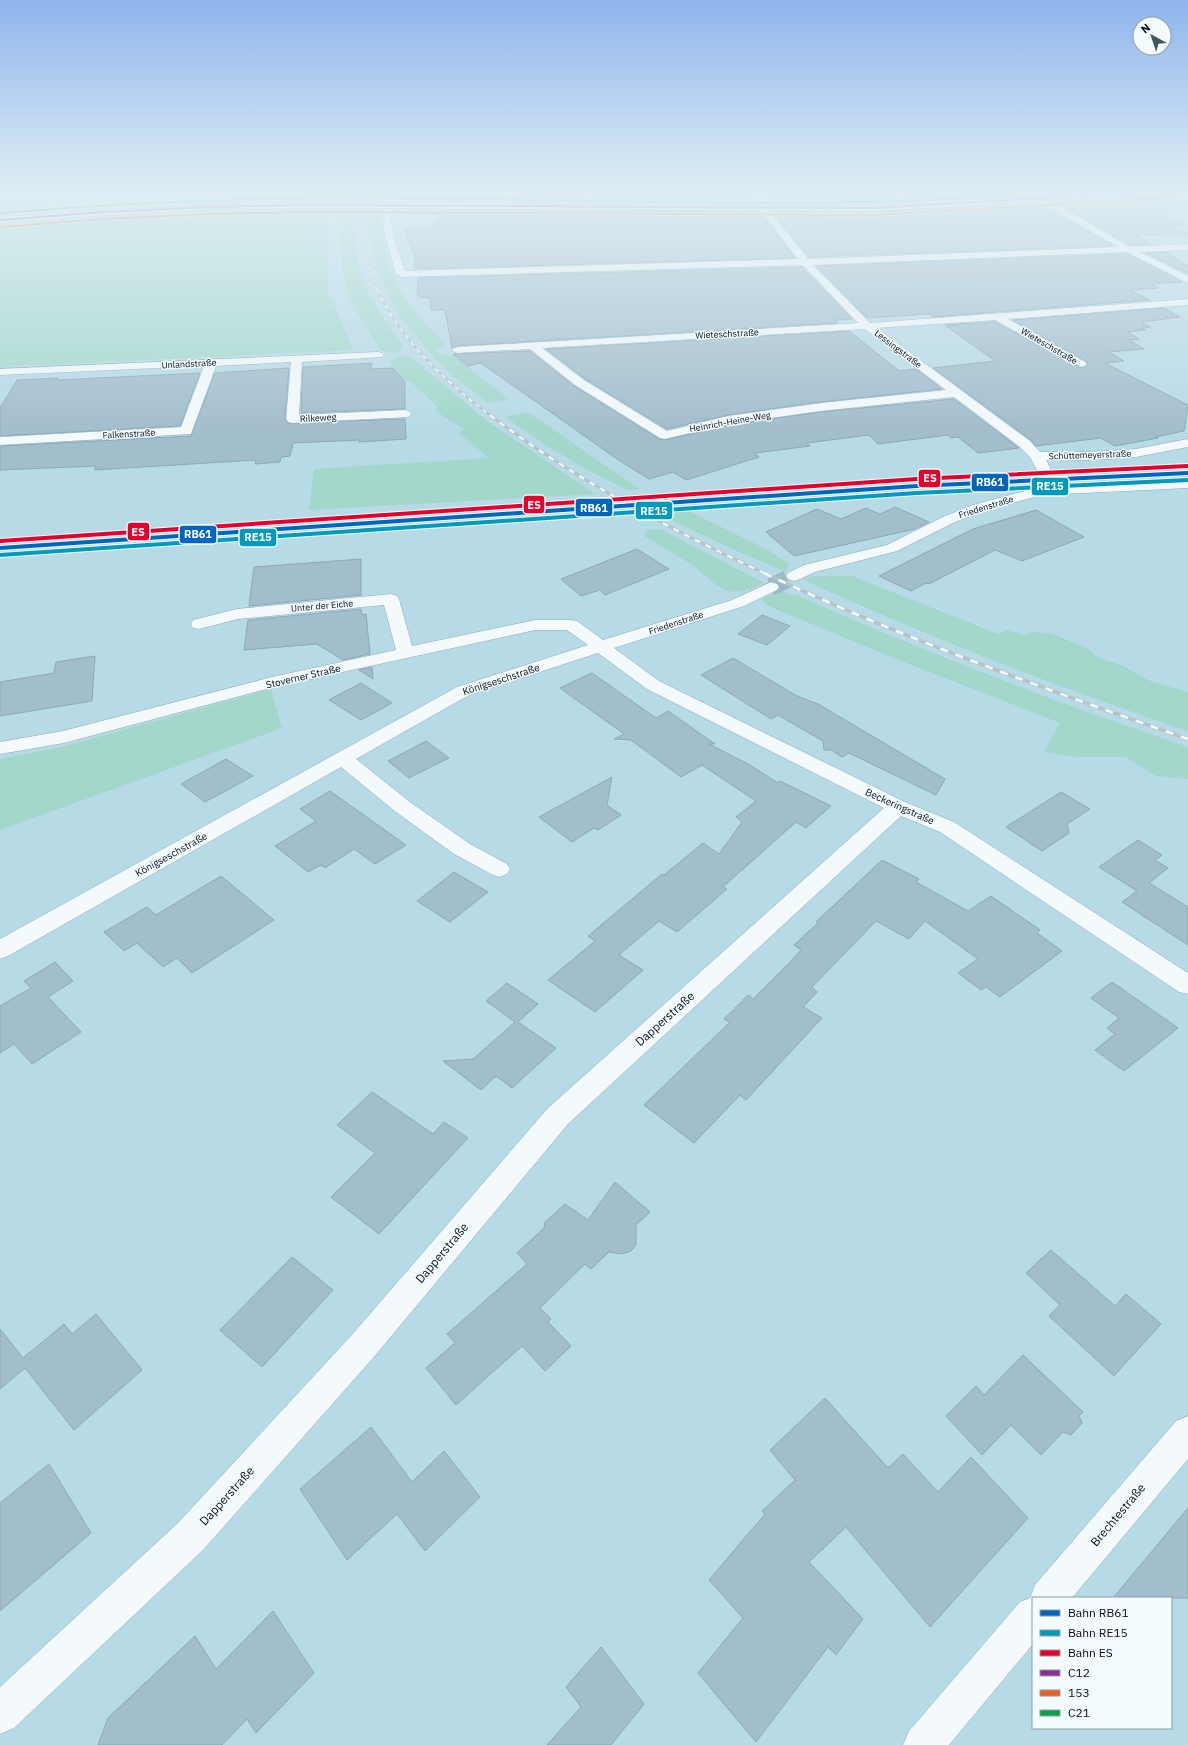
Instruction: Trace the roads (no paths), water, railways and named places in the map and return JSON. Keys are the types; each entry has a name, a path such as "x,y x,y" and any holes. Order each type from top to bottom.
{"street":[{"path":"400,271 401,274 487,271"},
{"name":"Lessingstraße","path":"814,271 868,326 955,393 1026,444 1038,456 1044,466 1046,479 1045,486 1042,491"},
{"path":"1171,271 1188,280"},
{"name":"Wieteschstraße","path":"457,350 868,326 1188,302"},
{"name":"Wieteschstraße","path":"996,316 1082,364"},
{"name":"Heinrich-Heine-Weg","path":"532,345 550,362 602,397 665,435 728,420 821,407 955,393"},
{"name":"Unlandstraße","path":"0,372 378,355"},
{"name":"Rilkeweg","path":"297,358 292,419 405,414"},
{"name":"Falkenstraße","path":"0,441 186,431 211,363"},
{"name":"Schüttemeyerstraße","path":"1038,456 1092,456 1136,453 1188,443"},
{"name":"Friedenstraße","path":"794,576 810,568 892,548 950,519 978,508 1042,491 1188,484"},
{"name":"Friedenstraße","path":"602,647 738,603 771,587"},
{"name":"Unter der Eiche","path":"199,624 237,614 391,600 405,653"},
{"name":"Stoverner Straße","path":"0,748 64,737 272,682 535,625 571,625 602,647"},
{"name":"Königseschstraße","path":"0,950 463,690 602,647"},
{"name":"Beckeringstraße","path":"602,647 653,685 898,807 947,827 1188,985"},
{"path":"342,758 403,807 462,849 499,869"},
{"name":"Dapperstraße","path":"0,1714 190,1536 362,1347 558,1116 898,807"},
{"name":"Brechtestraße","path":"1049,1597 1188,1433"},
{"path":"922,1745 1032,1616"}],"tunnel":[{"path":"771,587 794,576"}],"railway":[{"path":"370,271 377,290"},
{"path":"377,289 399,326 426,359 441,375 491,416"},
{"path":"490,415 522,439 589,482 659,521 766,574"},
{"path":"764,573 816,597 974,662 1188,739"}],"rail line":[{"name":"ES","path":"0,541 917,479 1188,466"},
{"name":"RB61","path":"0,548 917,486 1188,473"},
{"name":"RE15","path":"0,555 917,493 1188,480"}]}
